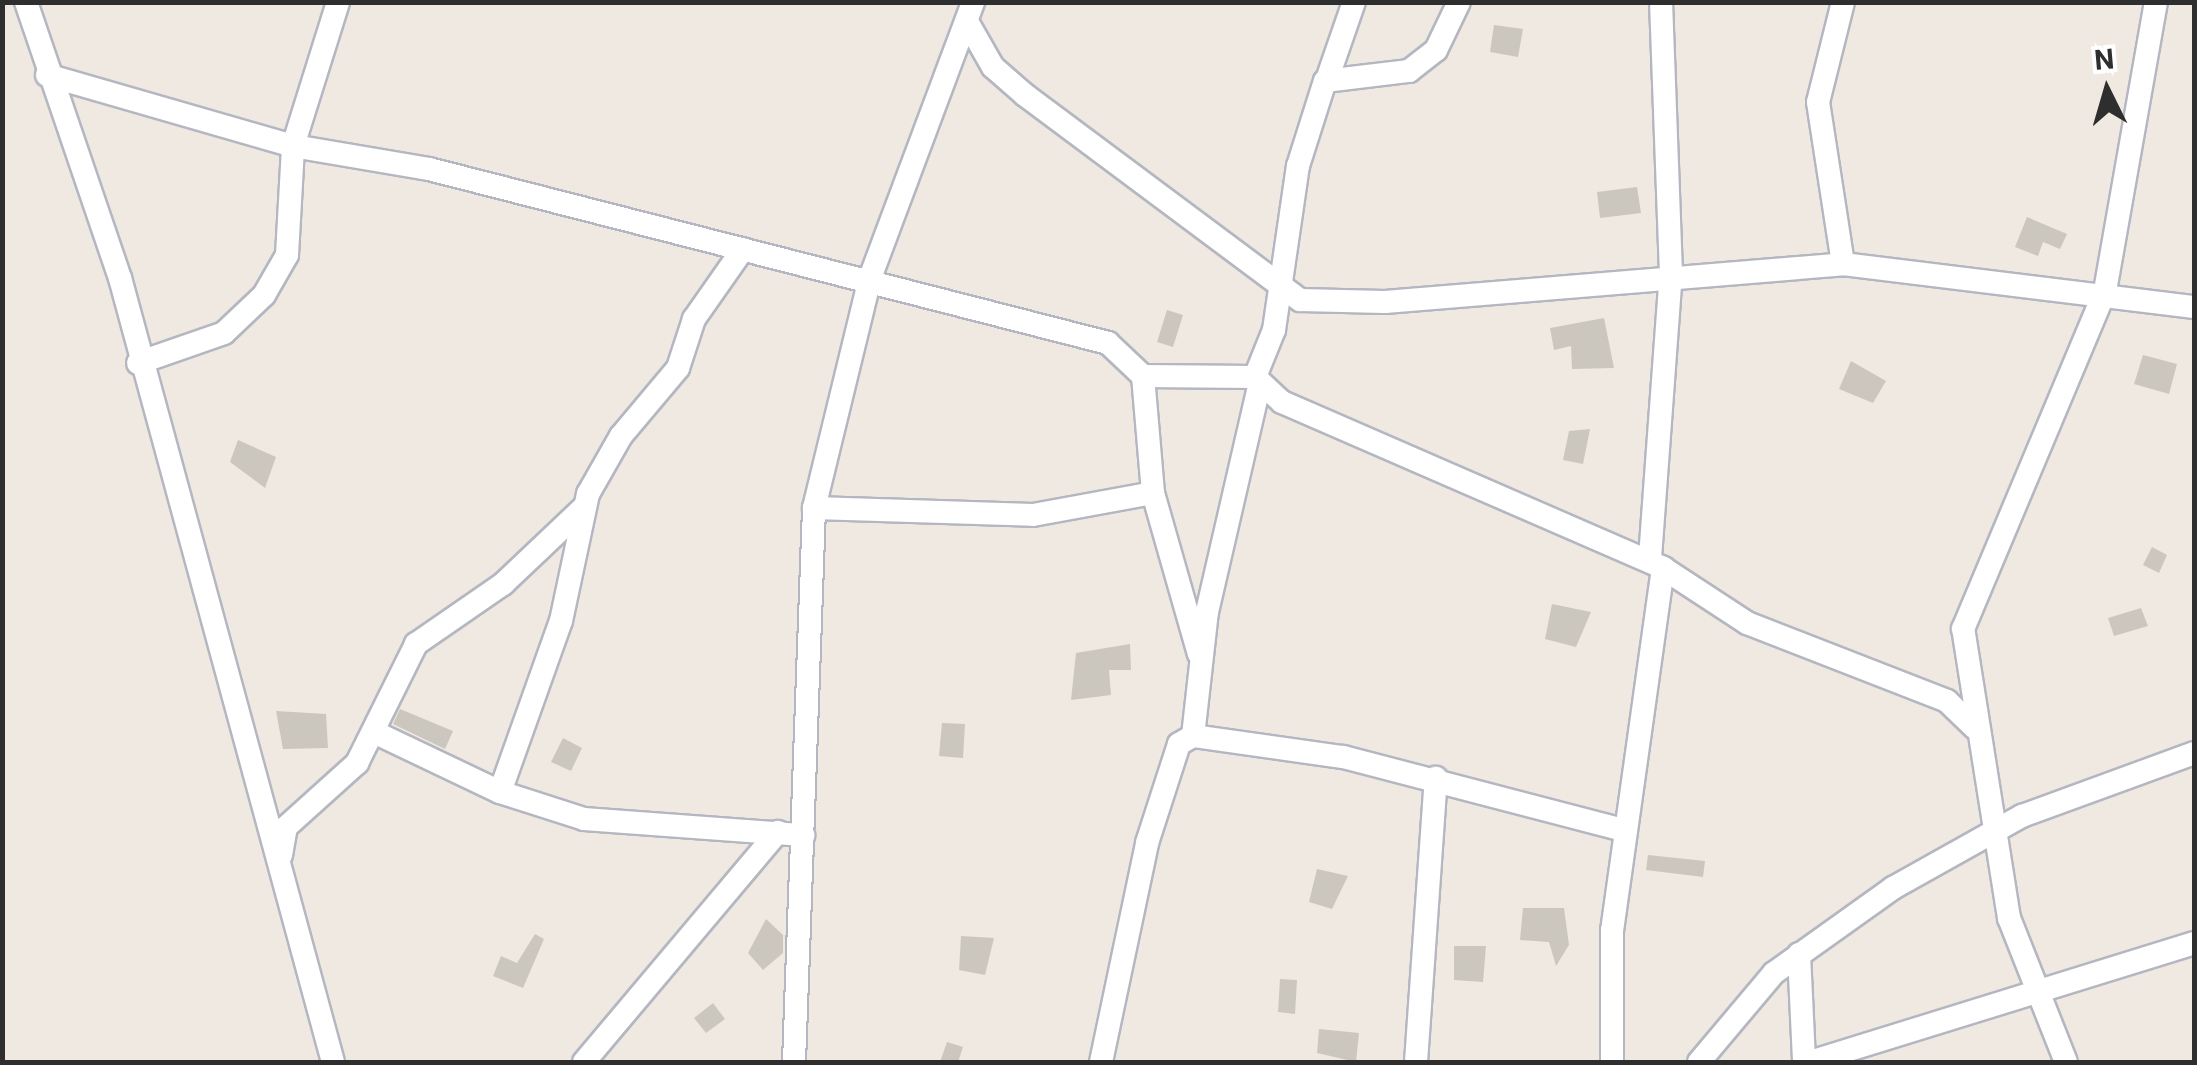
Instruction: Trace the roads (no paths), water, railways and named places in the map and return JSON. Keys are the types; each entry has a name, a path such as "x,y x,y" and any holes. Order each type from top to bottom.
{"street":[{"path":"26,2 47,75 120,278 138,363 333,1062"},
{"path":"138,363 224,333 264,295 287,254 293,146 338,2"},
{"path":"1192,736 1199,654 1280,290 1298,166 1354,2"},
{"path":"1329,74 1409,71 1436,50 1459,2"},
{"path":"1612,1062 1623,830 1656,563 1672,274 1662,2"},
{"path":"1843,2 1818,102 1843,264"},
{"path":"2066,1062 2036,996 1994,832 1962,629 2105,291 2156,2"},
{"path":"971,14 1004,77 1280,290 1300,300 1385,302 1672,274 1843,264 1948,284 2105,291 2194,307"},
{"path":"794,1062 814,508 870,278 922,119 971,14"},
{"path":"47,75 293,146 429,169 870,278 1108,342 1143,376 1153,493 1199,654"},
{"path":"500,792 561,621 582,509 620,436 678,368 694,319 743,249"},
{"path":"1143,376 1258,380 1282,402 1656,563 1747,623 1947,701 1978,730"},
{"path":"814,508 1033,515 1153,493"},
{"path":"280,863 286,826 344,780 374,732 416,644 503,584 582,509"},
{"path":"374,732 500,792 617,825 803,835"},
{"path":"1101,1062 1147,843 1179,744 1192,736 1436,778 1623,830"},
{"path":"1699,1062 1721,1028 1799,954 1994,832 2194,754"},
{"path":"1416,1062 1436,778"},
{"path":"584,1062 778,832"},
{"path":"1799,954 1807,1062 1995,1001 2036,996 2194,942"}]}
